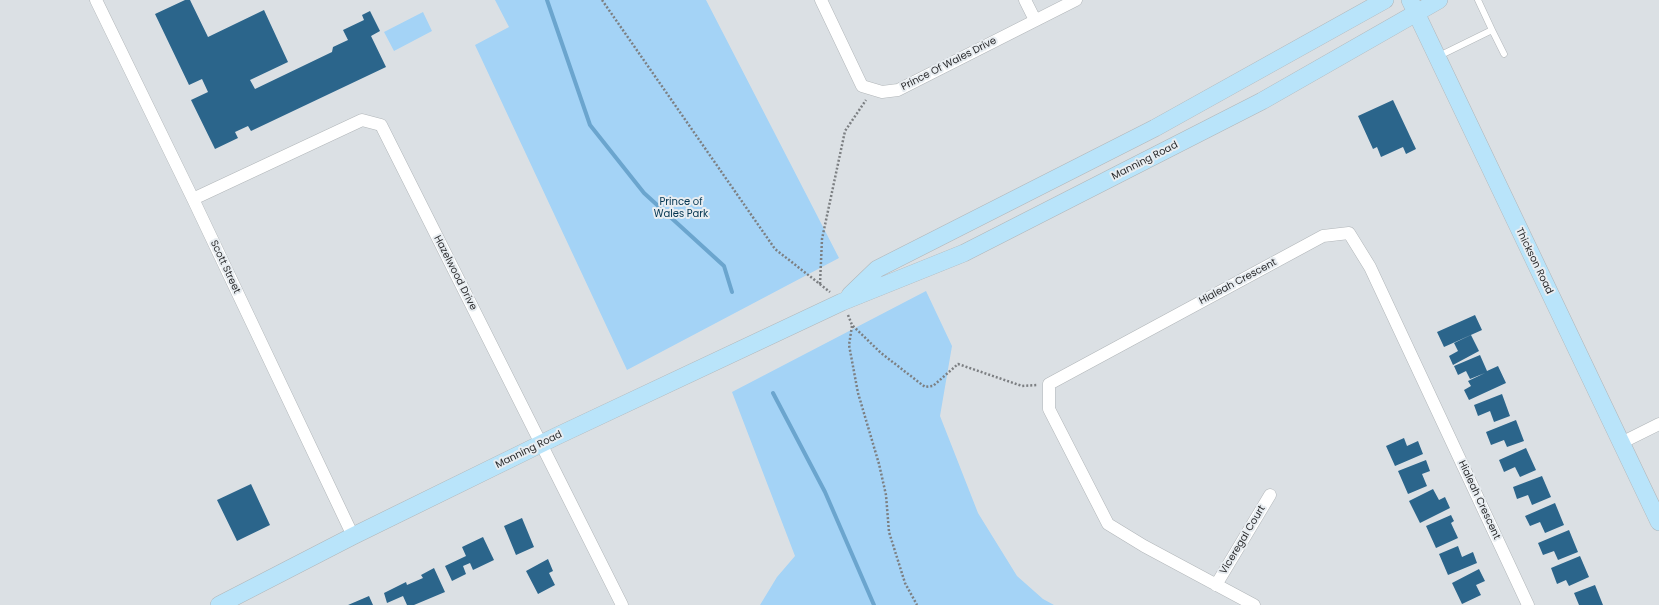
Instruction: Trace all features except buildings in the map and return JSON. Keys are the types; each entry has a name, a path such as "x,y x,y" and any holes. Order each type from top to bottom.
{"main road":[{"name":"Manning Road","path":"842,302 877,269 1155,128 1385,0"},
{"name":"Manning Road","path":"218,605 353,536 541,444 842,302 964,253 1262,101 1413,6 1439,0"},
{"name":"Thickson Road","path":"1413,6 1659,522"}],"street":[{"name":"Scott Street","path":"96,0 193,199 353,536"},
{"path":"821,0 862,86 873,89"},
{"path":"1025,0 1035,20"},
{"name":"Prince Of Wales Drive","path":"873,89 882,92 898,90 1076,0"},
{"name":"Hazelwood Drive","path":"193,199 362,120 381,125 622,605"},
{"name":"Hialeah Crescent","path":"1049,384 1323,236 1349,233 1370,267 1528,605"},
{"path":"1049,384 1049,410 1108,524 1144,546 1254,605"},
{"path":"1621,443 1659,424"},
{"name":"Viceregal Court","path":"1216,585 1270,495"}],"lane":[{"path":"1478,0 1504,54"},
{"path":"1437,57 1492,30"}],"path":[{"path":"602,0 775,249 842,302 852,325 881,353 925,387 933,386 958,364 1022,386 1049,384"},
{"path":"820,284 822,239 845,131 873,89"},
{"path":"852,325 849,345 858,393 886,494 889,532 905,583 917,605"}],"green space":[{"name":"Prince of Wales Park","path":"495,0 706,0 839,258 627,370 475,45 509,27"},
{"path":"423,12 432,31 394,51 384,32"},
{"path":"926,291 952,346 940,416 978,513 1017,576 1043,599 1054,605 760,605 777,577 795,556 732,392"}],"waterway":[{"path":"547,0 590,125 644,193 724,266 732,292"},
{"path":"773,393 825,492 874,605"}]}
